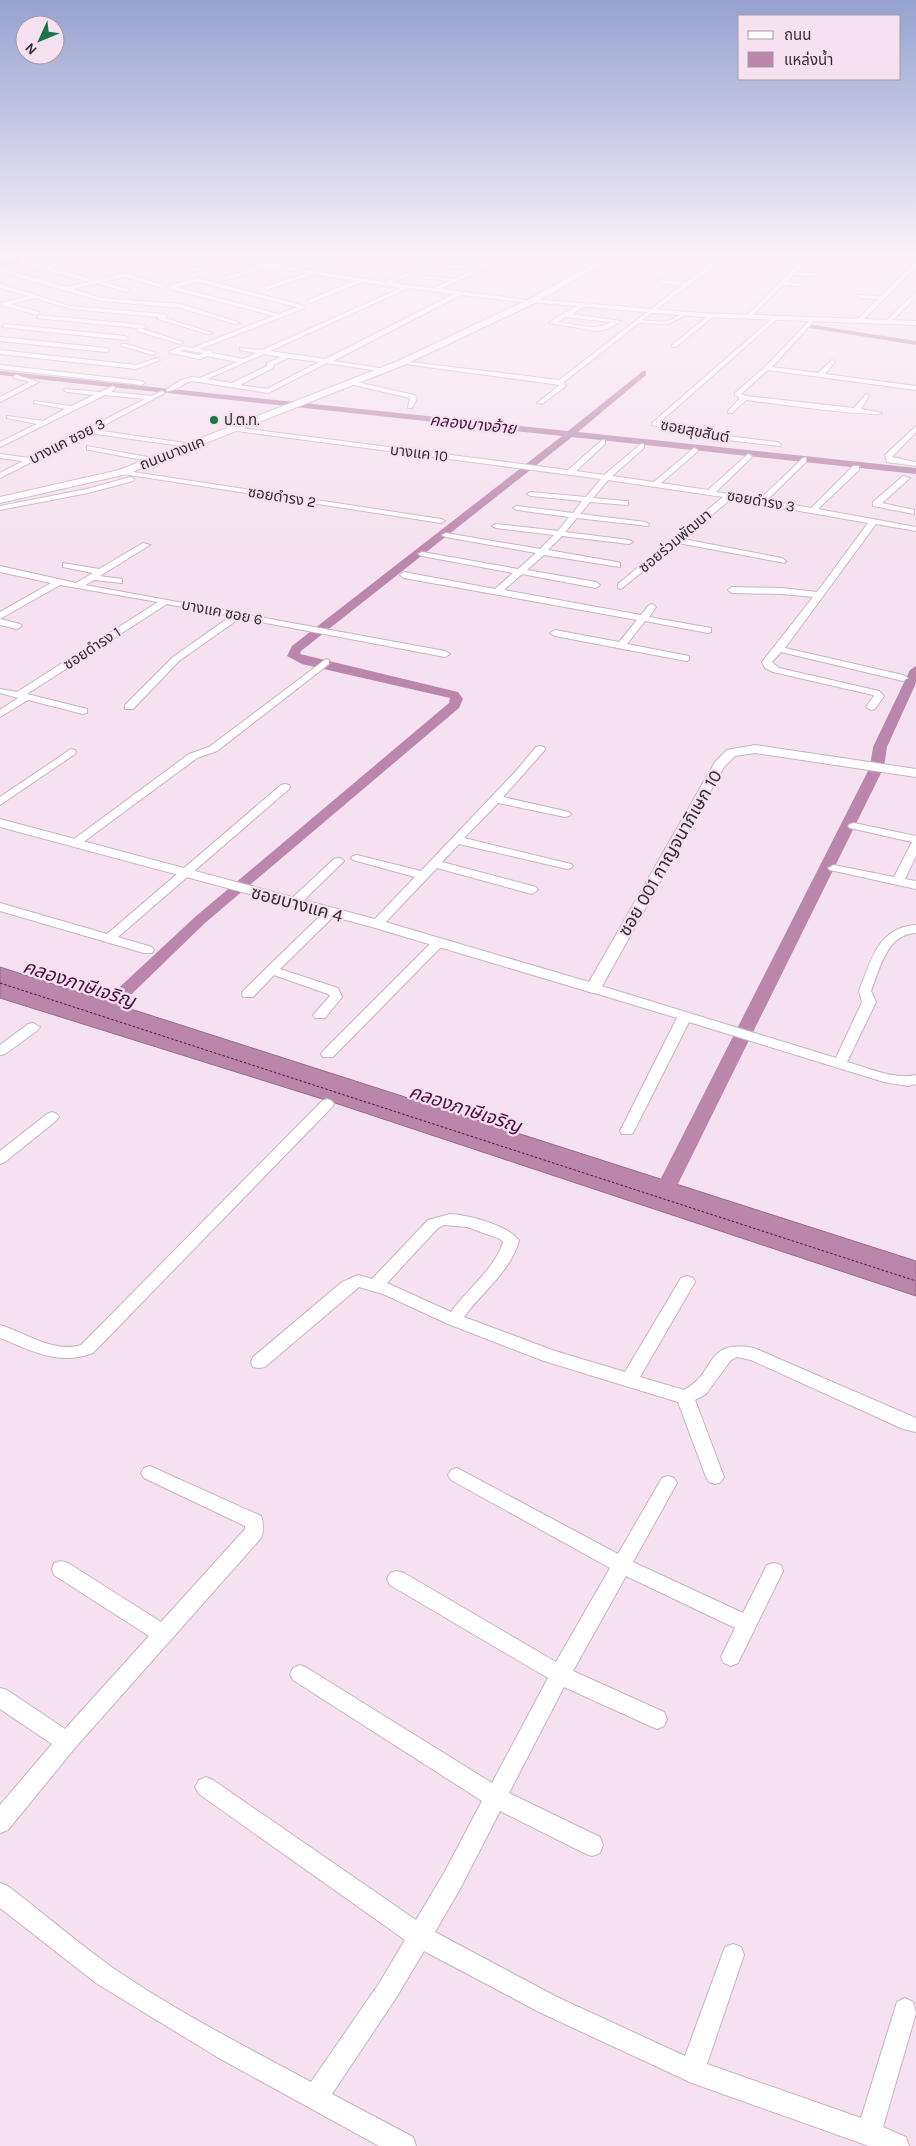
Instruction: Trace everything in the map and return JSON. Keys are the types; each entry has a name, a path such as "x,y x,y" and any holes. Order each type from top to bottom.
{"main road":[{"name":"ถนนบางแค","path":"12,503 76,484 126,476 153,460 413,358"}],"street":[{"path":"59,358 136,367 162,358"},
{"path":"64,374 91,358"},
{"path":"231,358 269,364 282,358"},
{"path":"201,380 250,358"},
{"path":"303,358 384,370"},
{"path":"201,380 268,391 330,358"},
{"path":"560,382 590,358"},
{"name":"ซอยสุขสันต์","path":"729,358 654,424 660,427 702,434 777,444"},
{"path":"776,358 737,394 744,398 878,413"},
{"path":"821,374 832,362"},
{"path":"232,386 271,367 269,364"},
{"path":"401,364 560,382 564,385 540,403"},
{"path":"0,367 142,382"},
{"path":"767,368 916,388"},
{"path":"502,376 510,372"},
{"path":"0,400 36,382 10,377"},
{"name":"บางแค ซอย 3","path":"0,476 187,379 201,380"},
{"path":"352,383 412,396 414,398 410,407"},
{"path":"0,446 113,388"},
{"path":"68,390 151,398"},
{"path":"856,410 866,396"},
{"path":"730,412 744,398"},
{"path":"36,402 74,409"},
{"path":"9,417 45,423"},
{"path":"916,428 888,458 890,460 916,464"},
{"name":"บางแค 10","path":"232,429 606,477"},
{"path":"88,431 192,446"},
{"path":"0,435 16,438"},
{"path":"570,472 602,442"},
{"path":"903,442 916,444"},
{"path":"497,592 560,533 606,477 641,446"},
{"path":"90,448 153,460"},
{"path":"655,485 694,450"},
{"path":"0,456 29,460"},
{"path":"710,493 748,456"},
{"path":"762,501 803,460"},
{"path":"814,510 856,468"},
{"name":"ซอยดำรง 2","path":"126,476 441,521"},
{"name":"ซอยดำรง 3","path":"606,477 762,501 916,529"},
{"path":"906,478 876,504 913,510"},
{"path":"530,494 625,503"},
{"name":"ซอยร่วมพัฒนา","path":"621,586 730,496"},
{"path":"0,508 12,503"},
{"path":"517,508 645,524"},
{"path":"897,525 913,510"},
{"path":"871,707 879,696 876,693 776,670 768,666 767,662 820,595 874,521"},
{"path":"496,526 630,542"},
{"path":"446,535 617,565"},
{"path":"676,540 782,561"},
{"path":"77,586 146,545"},
{"path":"422,554 596,585"},
{"path":"66,565 119,581"},
{"name":"บางแค ซอย 6","path":"0,568 77,586 444,654"},
{"path":"404,575 708,630"},
{"path":"0,616 58,582"},
{"path":"732,590 782,591 820,595"},
{"name":"ซอยดำรง 1","path":"0,714 22,696 166,601"},
{"path":"621,646 652,607"},
{"path":"128,707 176,660 238,615"},
{"path":"0,622 17,626"},
{"path":"555,633 686,658"},
{"path":"779,649 903,678"},
{"path":"74,844 193,756 213,749 326,662"},
{"path":"2,691 83,711"},
{"path":"377,924 433,863 497,799 540,749"},
{"name":"ซอย 001 กาญจนาภิเษก 10","path":"593,988 724,759 731,753 755,749 916,773"},
{"path":"0,802 71,752"},
{"path":"109,939 285,786"},
{"path":"497,799 565,814"},
{"name":"ซอยบางแค 4","path":"0,823 183,874 377,924 593,988"},
{"path":"854,826 916,839"},
{"path":"456,840 567,866"},
{"path":"898,882 916,844"},
{"path":"357,858 422,875"},
{"path":"294,903 338,862"},
{"path":"433,863 532,890"},
{"path":"834,868 916,885"},
{"path":"0,907 148,950"},
{"path":"248,994 330,912"},
{"path":"840,1063 869,1002 865,991 886,943 895,933 904,929 916,929"},
{"path":"328,1054 439,942"},
{"path":"271,970 333,991 336,997 320,1015"},
{"path":"593,988 889,1079 908,1082 916,1079"},
{"path":"627,1131 685,1016"},
{"path":"0,1051 34,1027"},
{"path":"1,1332 60,1353 79,1353 87,1349 327,1104"},
{"path":"0,1159 52,1117"},
{"path":"376,1285 433,1224 441,1219 452,1218 505,1235 511,1241 510,1248 498,1266 454,1320"},
{"path":"259,1362 348,1286 358,1281 376,1285 454,1320 550,1356 685,1397 700,1389 725,1355 736,1351 754,1354 909,1424 916,1424"},
{"path":"630,1379 687,1282"},
{"path":"685,1397 715,1477"},
{"path":"0,1822 67,1742 254,1532 254,1522 150,1473"},
{"path":"457,1475 621,1565 747,1624"},
{"path":"315,2097 388,1990 452,1881 560,1675 668,1483"},
{"path":"60,1569 163,1634"},
{"path":"730,1657 774,1571"},
{"path":"397,1579 560,1675 657,1719"},
{"path":"300,1674 392,1734 496,1798 592,1845"},
{"path":"0,1697 67,1742"},
{"path":"206,1788 420,1936 548,2005 692,2071 869,2133 897,2146"},
{"path":"0,1894 70,1951 120,1986 215,2042 404,2146"},
{"path":"692,2071 733,1955"},
{"path":"869,2133 905,2010"}],"water":[{"path":"0,967 916,1261 916,1296 335,1103 0,998"}],"waterway":[{"name":"คลองบางอ้าย","path":"0,373 570,434"},
{"path":"570,434 643,373"},
{"name":"คลองภาษีเจริญ","path":"101,1014 200,920 455,705 457,699 454,695 306,661 293,656 296,649 570,434"},
{"name":"คลองบางอ้าย","path":"570,434 916,471"},
{"path":"663,1194 877,767 880,747 916,670"}],"ferry route":[{"path":"0,983 916,1281"}],"place":[{"name":"ป.ต.ท.","path":"214,420"}]}
